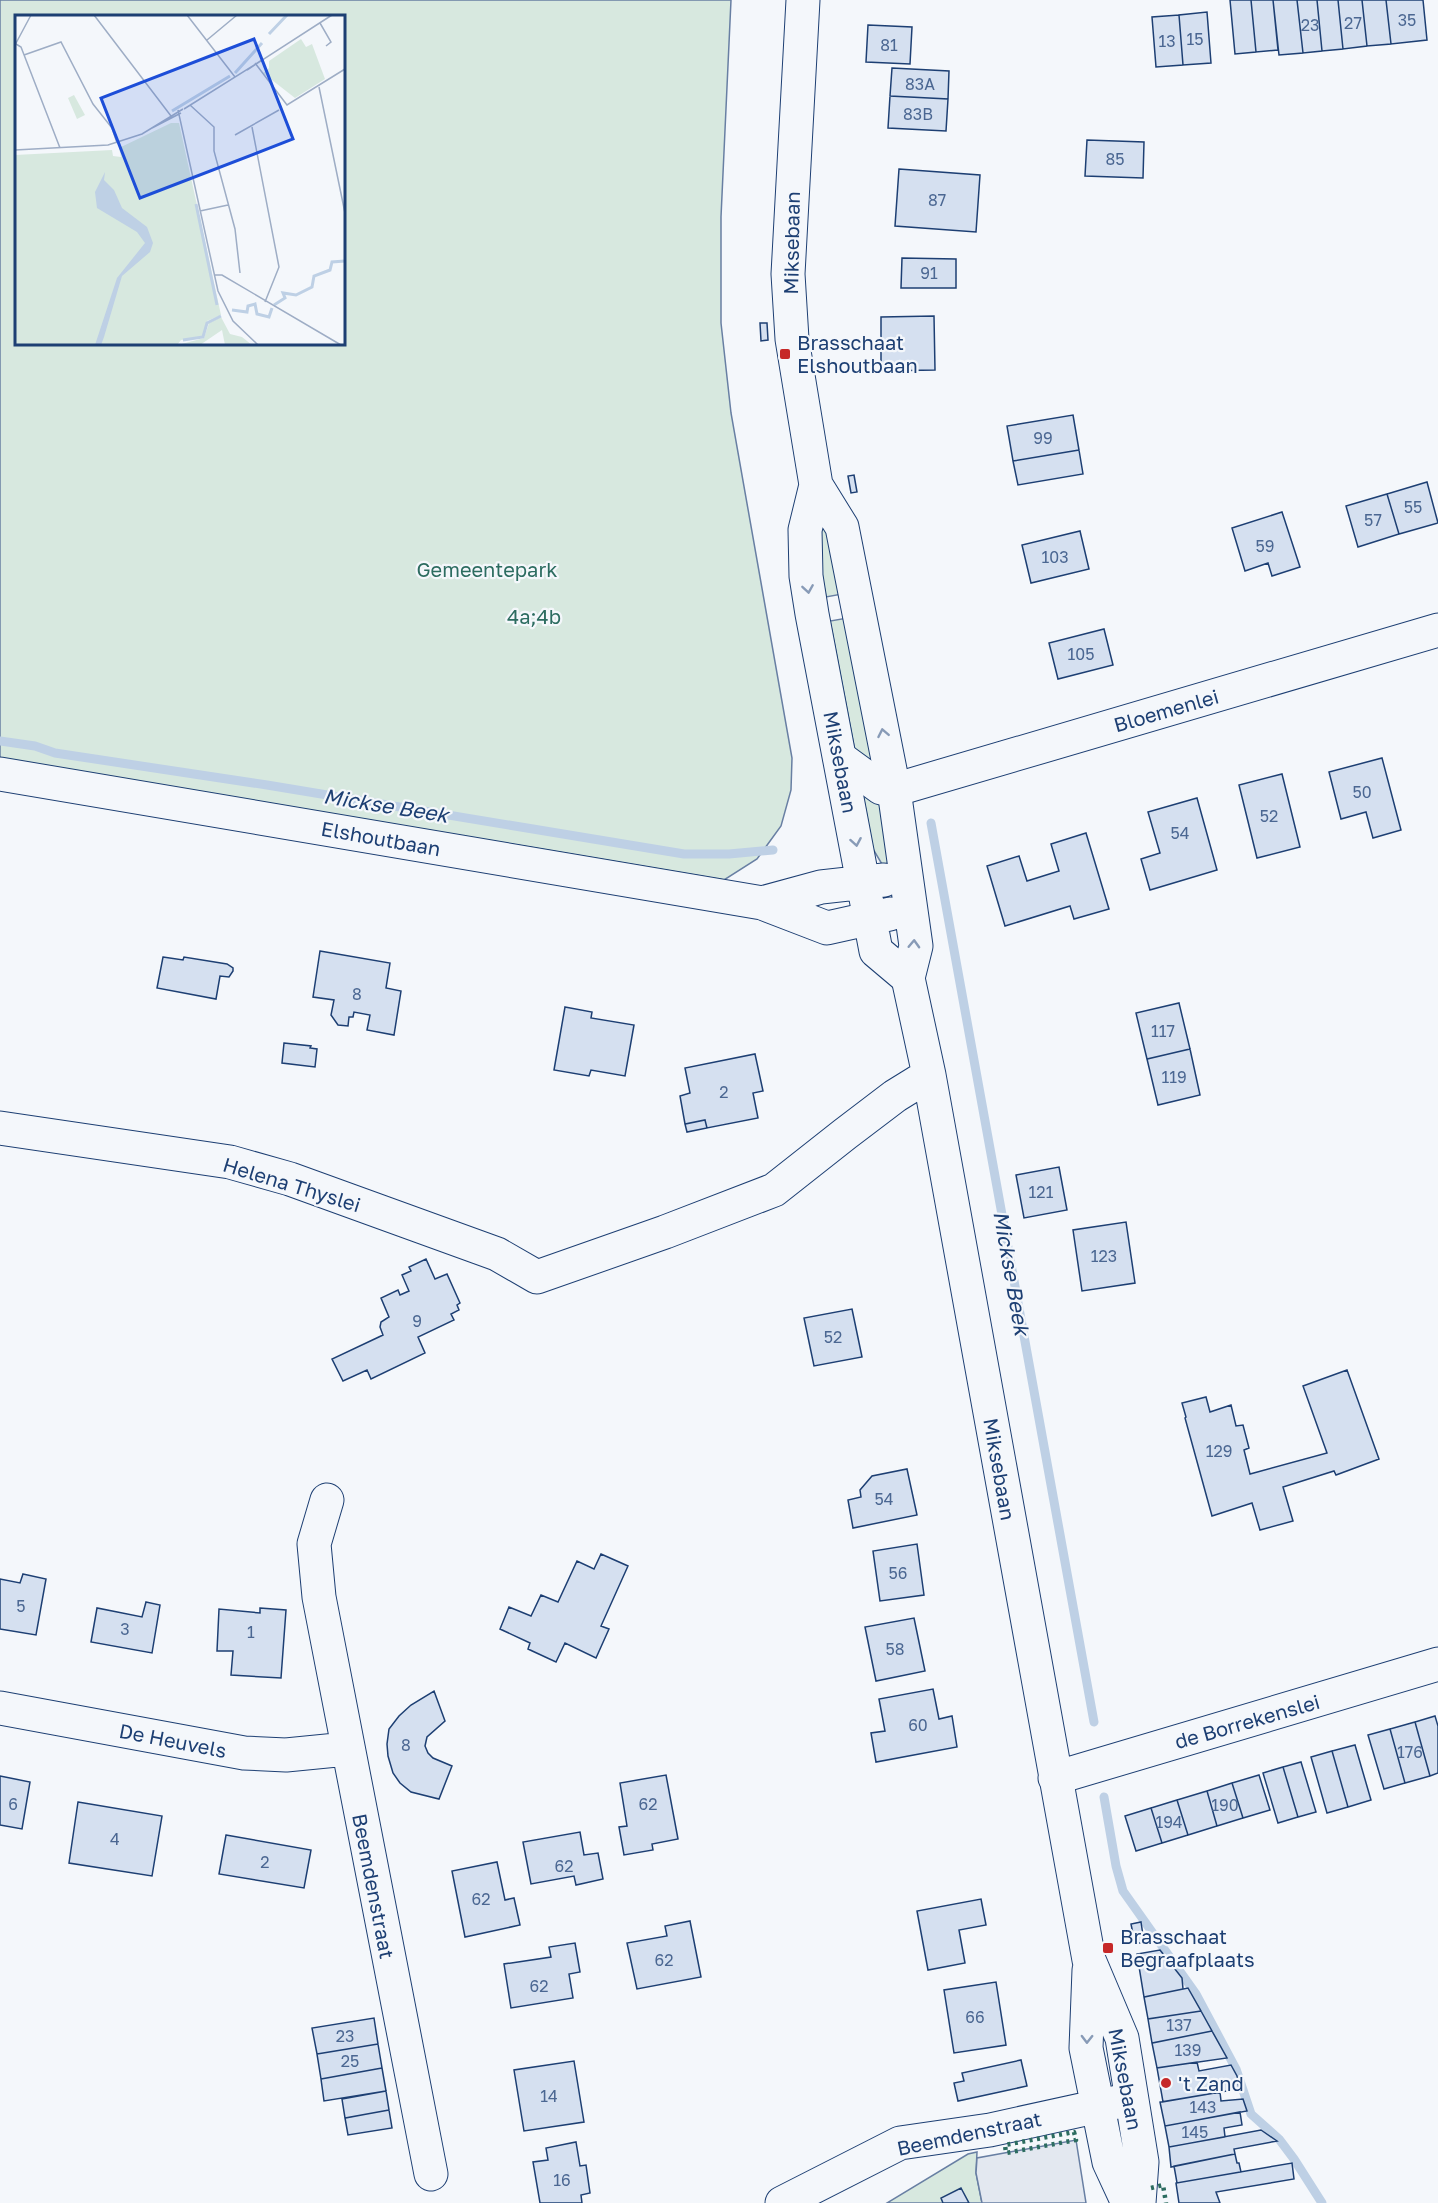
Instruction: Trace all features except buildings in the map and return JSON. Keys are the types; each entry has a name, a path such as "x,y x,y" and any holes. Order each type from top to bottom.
{"street":[{"name":"Miksebaan","path":"802,0 788,274 792,339 816,485 842,527 894,790 916,946 908,978 929,1075 1089,1960 1122,2038 1142,2162 1139,2203"},
{"name":"Miksebaan","path":"816,485 805,530 808,585 869,918 876,951 908,978"},
{"path":"805,530 823,515 828,515 842,527"},
{"name":"Bloemenlei","path":"894,790 1438,630"},
{"path":"840,758 881,788 894,790"},
{"name":"Elshoutbaan","path":"0,774 762,903 827,928 912,909"},
{"name":"Elshoutbaan","path":"762,903 821,887 863,884 906,876"},
{"name":"Helena Thyslei","path":"0,1128 230,1162 280,1176 497,1254 537,1277 665,1232 774,1190 896,1096 929,1075"},
{"name":"Beemdenstraat","path":"327,1500 314,1544 319,1598 431,2174"},
{"name":"de Borrekenslei","path":"1055,1778 1438,1664"},
{"name":"De Heuvels","path":"0,1708 244,1753 286,1755 347,1749"},
{"name":"Miksebaan","path":"1089,1960 1086,2048 1109,2162 1128,2203"},
{"name":"Beemdenstraat","path":"782,2203 900,2143 990,2130 1131,2099"}],"green space":[{"name":"4a;4b","path":"0,0 731,0 721,217 721,323 731,413 792,758 791,790 781,826 757,859 724,880 0,758"},
{"path":"826,527 848,593 826,597 816,544 820,529"},
{"path":"853,617 881,775 856,757 830,621"},
{"path":"861,784 886,799 890,871 886,871 873,849"},
{"path":"977,2152 976,2173 982,2203 887,2203 968,2154"}],"shaded area":[{"path":"1076,2140 1086,2203 982,2203 976,2173 977,2158"}],"waterway":[{"name":"Mickse Beek","path":"0,741 35,746 55,753 267,785 684,854 729,854 773,850"},
{"name":"Mickse Beek","path":"931,823 1094,1722"},
{"name":"Mickse Beek","path":"1104,1797 1116,1866 1123,1891 1196,1994 1236,2069 1251,2114 1279,2139 1322,2203"}],"hedge":[{"path":"1074,2132 1076,2140 1006,2153 1005,2145 1074,2132"},
{"path":"1151,2188 1163,2185 1166,2203"}],"place":[{"name":"Brasschaat Elshoutbaan","path":"785,354"},
{"name":"Brasschaat Begraafplaats","path":"1108,1948"},
{"name":"'t Zand","path":"1166,2083"}],"park label":[{"name":"Gemeentepark","path":"487,569"}]}
